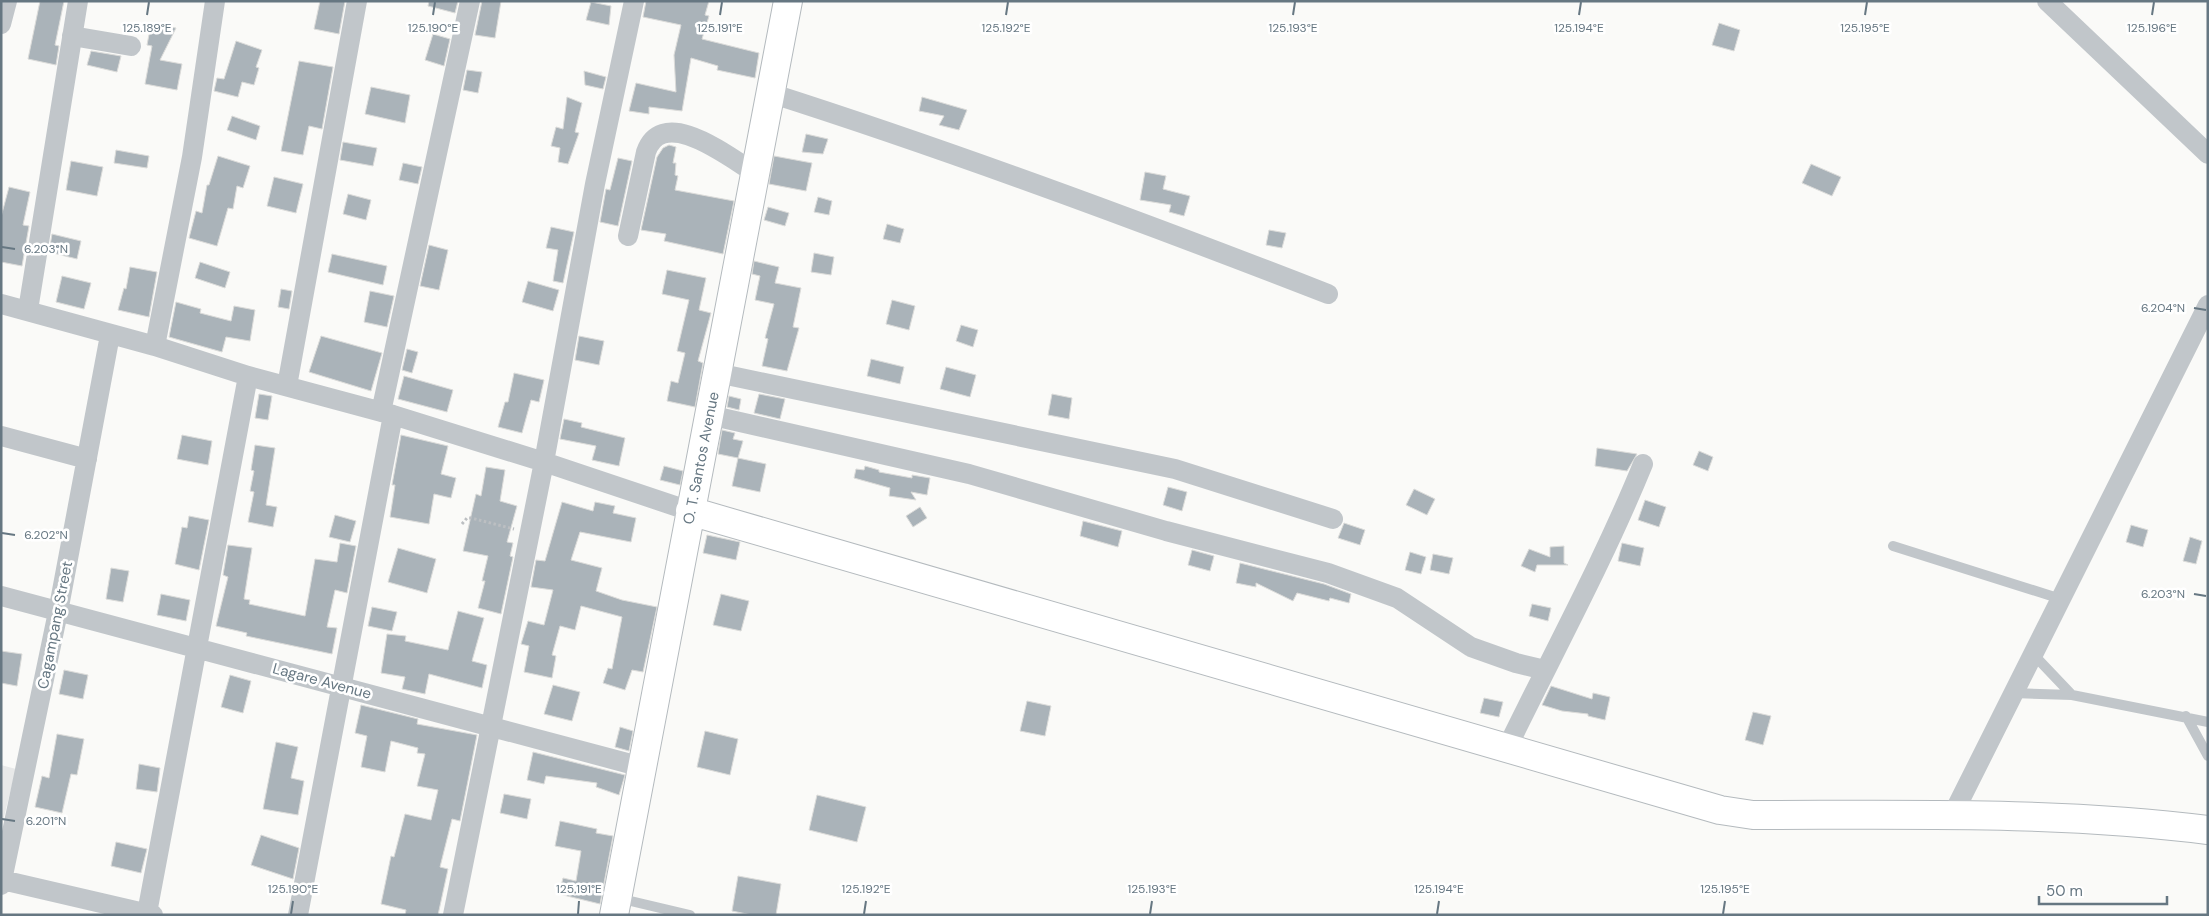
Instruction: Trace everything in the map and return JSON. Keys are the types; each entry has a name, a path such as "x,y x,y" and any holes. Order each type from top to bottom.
{"street":[{"path":"28,310 78,1"},
{"path":"155,346 192,157 216,1"},
{"path":"287,386 357,1"},
{"path":"298,915 342,686 387,414 470,1"},
{"path":"453,915 544,462 595,184 634,1"},
{"name":"O. T. Santos Avenue","path":"616,906 788,1"},
{"path":"2047,1 2208,154"},
{"path":"1,24 5,2"},
{"path":"72,36 131,46"},
{"path":"770,93 887,130 1059,192 1328,294"},
{"path":"628,236 646,152 650,141 658,135 682,133 697,137 755,173"},
{"path":"1,304 155,346 248,376 387,414 544,462 690,512 1662,795 1735,813 1753,815 1953,814 2080,817 2208,830"},
{"path":"1953,814 2205,316"},
{"name":"Cagampang Street","path":"2,883 4,856 58,612 110,335"},
{"path":"717,373 1175,469 1333,519"},
{"path":"2,883 150,914 248,376"},
{"path":"709,414 969,474 1166,531 1328,573 1397,598 1471,647 1516,663 1545,670"},
{"path":"1,436 87,459"},
{"path":"1506,750 1597,569 1643,464"},
{"name":"Lagare Avenue","path":"1,596 491,725 642,767"}],"lane":[{"path":"1893,546 2061,599"},
{"path":"2033,654 2072,694"},
{"path":"2013,693 2072,694 2208,722"},
{"path":"2186,716 2208,756"},
{"path":"616,906 690,915"}],"path":[{"path":"462,524 467,518 471,518 529,533"}],"shaded area":[{"path":"1,765 16,769 1,829"}],"building":[{"path":"40,1 64,1 55,45 59,46 56,65 28,59"},
{"path":"320,1 345,1 339,34 314,29"},
{"path":"429,1 458,1 455,13 428,6"},
{"path":"482,1 501,1 495,38 475,35"},
{"path":"646,1 709,1 705,15 709,16 702,39 759,53 755,78 717,70 718,66 691,58 682,111 649,107 649,114 629,111 636,83 676,92 674,55 681,25 643,17"},
{"path":"591,2 611,6 609,25 586,20"},
{"path":"1719,23 1740,30 1734,51 1712,45"},
{"path":"151,24 176,28 160,60 182,64 177,90 145,84 152,46 147,45"},
{"path":"433,34 450,39 444,66 425,60"},
{"path":"236,41 262,50 256,67 259,68 254,85 242,82 238,97 214,91 217,78 224,79"},
{"path":"91,51 121,56 117,72 87,65"},
{"path":"299,61 333,67 322,129 309,126 303,155 281,151"},
{"path":"467,70 482,72 478,93 463,90"},
{"path":"584,71 606,77 603,89 585,85"},
{"path":"371,87 410,95 405,123 365,114"},
{"path":"567,97 582,103 575,132 579,133 568,164 558,162 560,148 551,146 556,127 563,129"},
{"path":"922,97 967,110 959,130 939,125 944,116 919,111"},
{"path":"232,116 260,126 256,140 227,130"},
{"path":"806,134 828,139 823,154 802,152"},
{"path":"343,142 377,148 373,166 340,160"},
{"path":"669,145 676,147 673,163 676,163 675,175 678,176 675,190 734,201 723,254 664,241 666,234 641,230 657,157 663,148"},
{"path":"116,150 149,156 147,168 114,163"},
{"path":"218,156 250,166 243,188 237,186 233,209 228,208 217,246 189,238 196,211 202,213 207,185 209,185"},
{"path":"774,156 812,163 806,191 769,184"},
{"path":"618,158 632,161 618,226 600,222 606,189 610,190"},
{"path":"71,161 103,167 97,196 66,190"},
{"path":"403,163 422,167 418,184 399,180"},
{"path":"1811,164 1841,177 1832,196 1802,183"},
{"path":"1145,172 1166,176 1163,189 1190,196 1184,216 1169,212 1171,205 1140,200"},
{"path":"274,177 303,184 296,213 267,206"},
{"path":"9,187 30,192 23,225 29,226 22,266 1,262 1,217"},
{"path":"348,194 371,200 366,220 343,214"},
{"path":"818,197 832,201 829,215 814,212"},
{"path":"768,207 789,213 785,226 764,220"},
{"path":"887,224 904,229 900,243 883,239"},
{"path":"551,227 574,232 563,283 553,281 558,250 546,248"},
{"path":"1269,230 1286,233 1282,248 1266,245"},
{"path":"52,234 81,241 77,259 49,252"},
{"path":"429,245 448,250 439,290 420,286"},
{"path":"814,253 834,257 831,275 811,272"},
{"path":"332,254 387,266 383,285 328,272"},
{"path":"754,261 779,267 775,283 801,288 793,327 799,328 787,371 762,366 768,339 765,338 774,304 755,300 760,276 752,274"},
{"path":"200,262 230,272 225,288 195,278"},
{"path":"130,267 157,272 149,317 118,310 124,288 126,289"},
{"path":"667,270 706,278 699,310 711,313 698,361 703,363 695,407 667,401 671,381 678,383 685,353 677,351 689,300 662,294"},
{"path":"62,276 91,283 84,309 56,302"},
{"path":"528,281 559,290 553,311 522,302"},
{"path":"281,289 292,291 289,309 278,307"},
{"path":"370,291 394,296 387,327 364,322"},
{"path":"892,300 915,306 909,330 886,324"},
{"path":"176,302 201,309 200,313 231,321 234,306 255,310 250,341 226,337 222,352 169,337"},
{"path":"961,325 978,330 973,347 956,341"},
{"path":"321,336 382,353 371,391 309,372"},
{"path":"579,336 604,341 599,365 575,360"},
{"path":"407,349 418,352 412,373 402,370"},
{"path":"871,359 904,367 900,384 867,376"},
{"path":"946,367 976,375 970,397 940,389"},
{"path":"514,373 544,380 539,402 531,400 522,433 498,427 505,402 508,402"},
{"path":"404,376 453,390 447,412 398,399"},
{"path":"259,394 272,396 268,420 255,418"},
{"path":"759,394 785,399 780,419 754,413"},
{"path":"1052,394 1072,398 1069,419 1048,415"},
{"path":"729,396 741,399 739,410 727,407"},
{"path":"564,419 582,423 581,427 625,438 619,466 592,460 596,446 560,439"},
{"path":"722,430 735,433 733,439 743,441 738,458 718,454"},
{"path":"182,435 212,441 208,465 177,459"},
{"path":"401,435 448,446 441,474 456,478 451,498 434,494 429,524 390,517 395,485 392,485"},
{"path":"255,445 275,448 266,505 277,507 273,527 248,522 254,492 250,491 254,471 251,470"},
{"path":"1597,448 1637,454 1627,471 1595,466"},
{"path":"1699,451 1713,457 1708,471 1693,465"},
{"path":"738,458 766,464 760,492 732,486"},
{"path":"664,466 683,471 680,485 660,480"},
{"path":"865,466 879,470 879,472 912,478 912,475 930,478 927,495 911,492 916,500 889,496 890,488 854,478 856,469 864,470"},
{"path":"486,467 505,470 500,501 517,506 507,542 513,543 510,556 513,557 501,614 478,608 485,581 482,581 488,556 463,551 476,494 481,496"},
{"path":"1168,487 1187,492 1182,511 1163,505"},
{"path":"1414,489 1435,499 1427,515 1406,505"},
{"path":"1645,500 1666,507 1659,527 1638,520"},
{"path":"562,502 593,511 595,502 615,506 613,513 636,518 631,542 580,532 571,560 602,568 596,591 622,600 657,607 643,672 632,670 625,690 603,683 608,668 612,669 622,617 581,606 575,630 560,626 552,655 556,656 552,678 524,672 529,646 521,644 528,621 544,625 553,590 531,587 536,560 545,561"},
{"path":"920,507 927,518 913,527 906,516"},
{"path":"335,515 356,521 350,542 329,537"},
{"path":"189,516 209,520 199,570 175,564 182,527 187,528"},
{"path":"1083,521 1122,531 1118,547 1080,536"},
{"path":"1344,523 1365,530 1360,545 1338,538"},
{"path":"2131,525 2148,530 2143,547 2126,542"},
{"path":"707,535 740,542 736,560 703,553"},
{"path":"2190,537 2202,541 2196,564 2183,561"},
{"path":"340,543 356,546 347,593 335,590 327,627 337,628 332,654 246,636 247,633 216,626 228,577 223,575 228,545 252,548 244,599 250,600 249,604 305,616 315,559 337,562"},
{"path":"1622,543 1644,548 1640,566 1618,561"},
{"path":"1564,546 1564,563 1568,565 1537,565 1535,572 1521,566 1529,549 1550,557 1550,547"},
{"path":"398,548 436,559 427,593 388,582"},
{"path":"1192,550 1214,556 1210,571 1188,565"},
{"path":"1410,552 1426,557 1421,574 1405,570"},
{"path":"1433,554 1453,558 1449,574 1430,570"},
{"path":"1240,563 1324,584 1351,594 1349,603 1330,598 1329,601 1297,593 1293,601 1256,583 1256,587 1236,583"},
{"path":"111,568 129,571 123,602 106,599"},
{"path":"161,594 190,600 186,621 157,615"},
{"path":"721,594 749,601 741,631 713,625"},
{"path":"1532,604 1551,608 1548,621 1529,616"},
{"path":"372,607 397,612 392,631 368,626"},
{"path":"458,611 484,618 472,661 487,665 482,688 429,674 425,694 402,689 405,677 381,673 387,634 406,636 405,641 448,650"},
{"path":"1,651 22,654 17,686 1,683"},
{"path":"64,670 88,675 83,699 59,694"},
{"path":"230,675 251,681 243,713 221,707"},
{"path":"553,685 580,692 572,721 544,714"},
{"path":"1551,686 1592,699 1593,693 1610,697 1605,720 1588,716 1588,714 1562,711 1542,705"},
{"path":"1484,698 1503,702 1499,717 1480,713"},
{"path":"1027,701 1051,706 1045,736 1020,731"},
{"path":"361,705 418,719 417,724 477,735 460,821 452,819 440,867 448,869 438,915 405,915 406,910 381,904 391,856 394,857 405,814 431,820 438,790 417,786 425,754 417,753 418,748 391,741 385,772 361,767 367,736 355,733"},
{"path":"1753,712 1771,716 1763,745 1745,740"},
{"path":"620,727 633,731 629,751 615,747"},
{"path":"705,731 738,739 730,775 697,767"},
{"path":"57,734 84,739 77,775 71,774 62,813 35,807 42,776 49,778"},
{"path":"276,742 298,747 291,778 304,781 298,815 263,809"},
{"path":"533,752 625,775 619,795 596,787 597,783 546,776 544,784 527,780"},
{"path":"139,764 160,768 157,792 136,789"},
{"path":"504,794 531,799 527,819 500,813"},
{"path":"817,795 866,807 857,842 809,830"},
{"path":"560,821 597,829 596,833 613,836 600,904 559,894 563,878 576,881 581,851 555,846"},
{"path":"261,835 299,848 293,879 251,865"},
{"path":"116,842 147,849 141,873 111,866"},
{"path":"738,876 781,884 776,915 752,915 732,911"}]}
